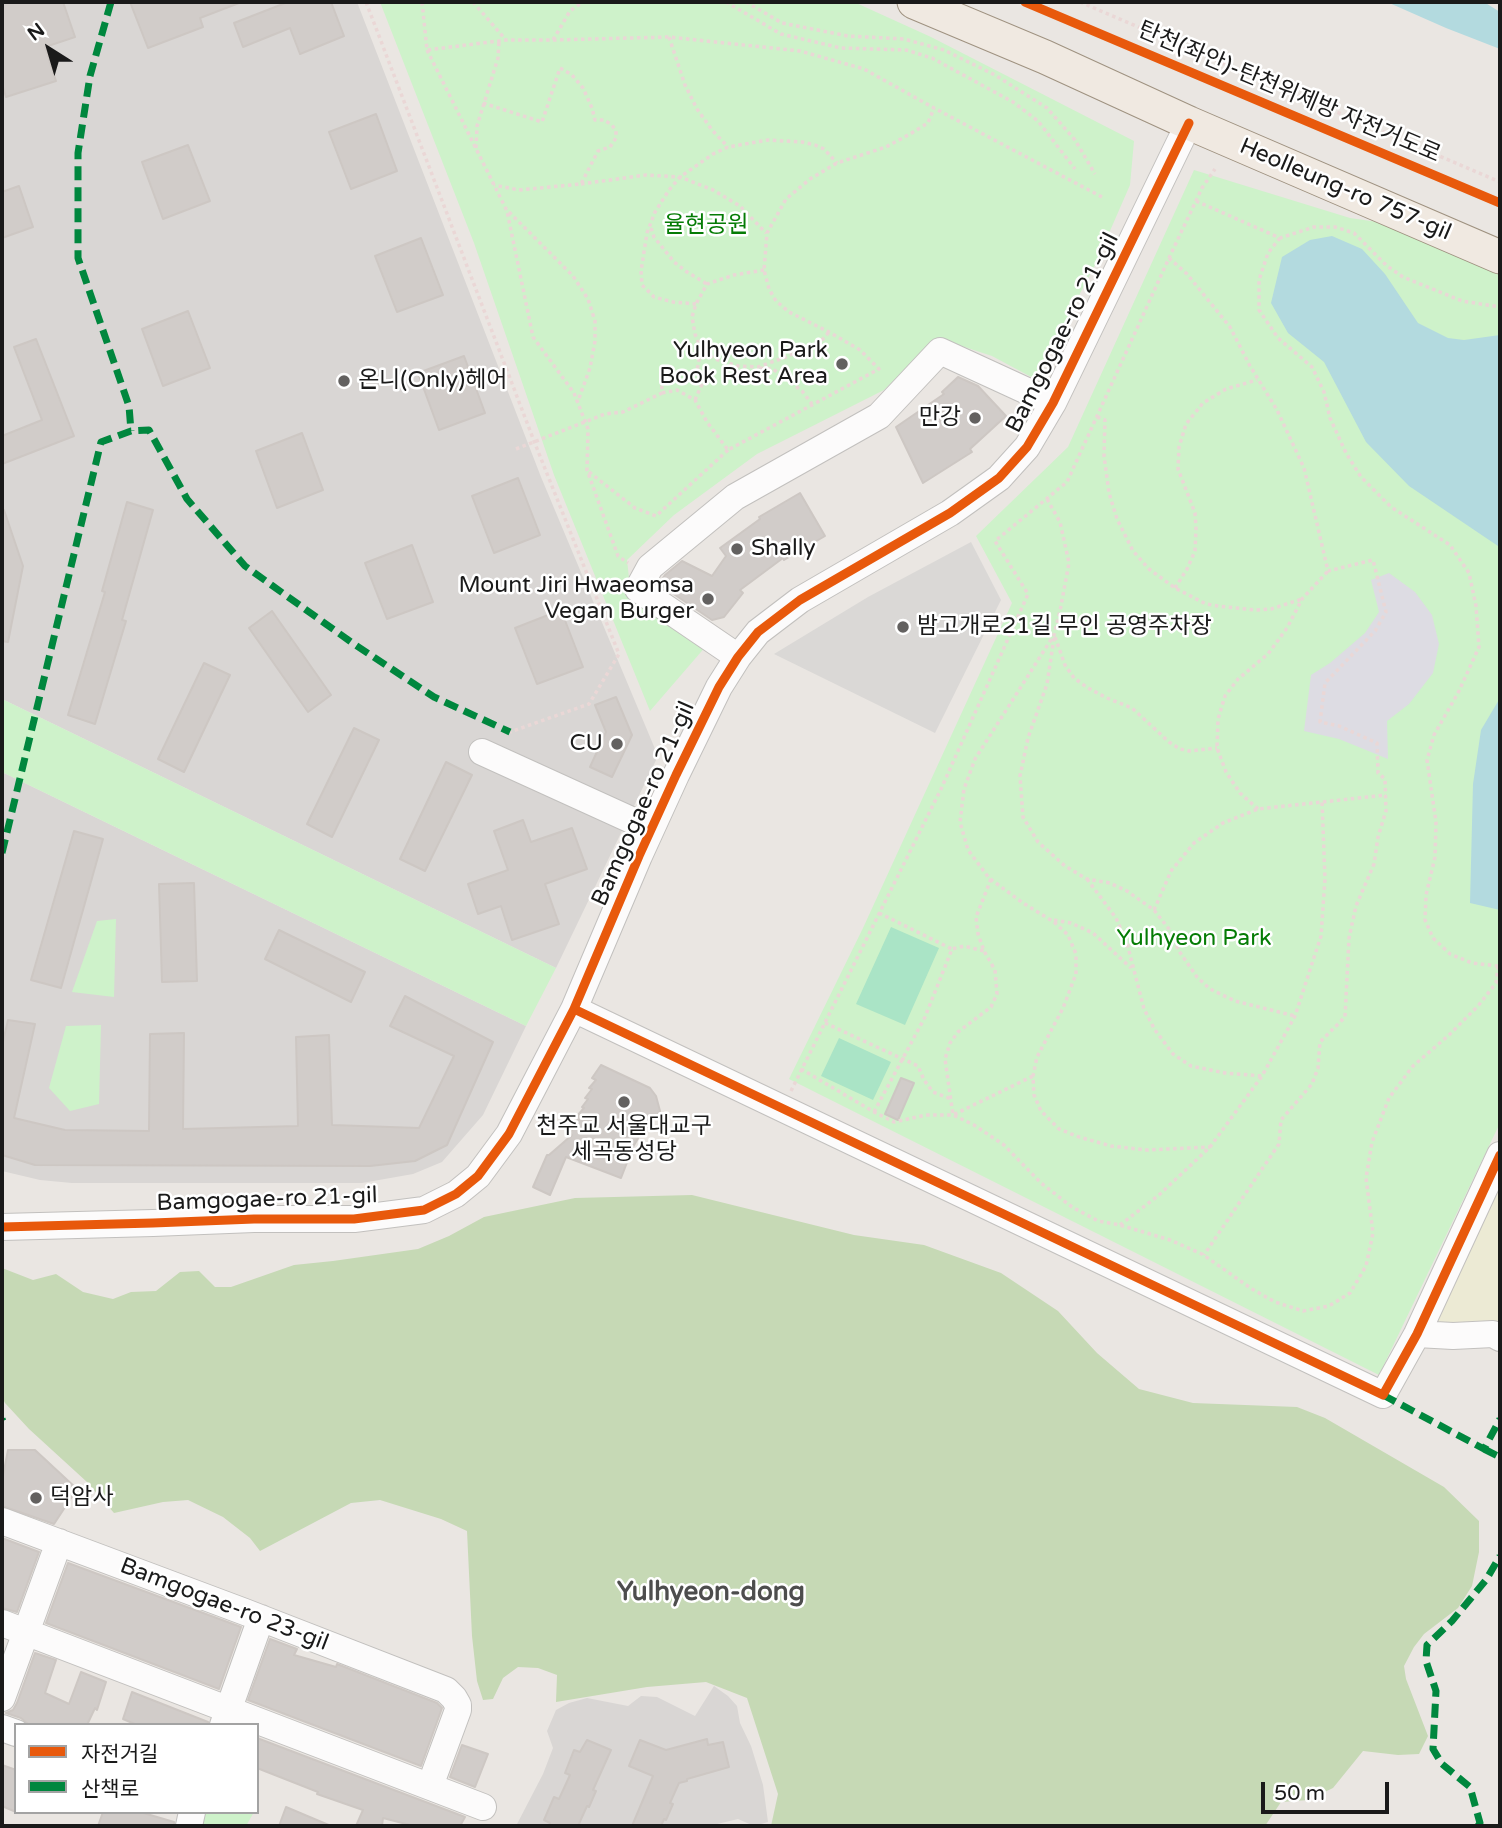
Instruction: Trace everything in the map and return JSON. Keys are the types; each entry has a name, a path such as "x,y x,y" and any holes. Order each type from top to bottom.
{"main road":[{"name":"Heolleung-ro 757-gil","path":"914,2 1500,257"}],"street":[{"name":"Bamgogae-ro 21-gil","path":"2,1227 254,1219 354,1219 424,1210 456,1194 478,1176 509,1135 574,1009 651,829 719,687 738,657 758,632 800,600 950,513 999,478 1027,447 1054,403 1189,123"},
{"path":"738,657 638,589 650,567 735,497 879,416 940,351 1054,403"},
{"path":"482,751 651,829"},
{"path":"574,1009 1383,1395 1417,1334 1500,1155"},
{"path":"1417,1334 1493,1335 1500,1338"},
{"name":"Bamgogae-ro 23-gil","path":"2,1521 446,1690 454,1698 458,1710 430,1786"},
{"path":"2,1698 59,1542"},
{"path":"226,1717 261,1618"},
{"path":"2,1623 244,1723"},
{"path":"259,1728 430,1786 483,1807"}],"path":[{"path":"366,2 534,441 619,654 589,704 510,732"},
{"path":"422,2 427,50 507,211 533,337 574,393 588,429 587,470 618,556 646,575"},
{"path":"473,2 506,40"},
{"path":"553,40 570,11 583,2"},
{"path":"726,2 781,34 841,48 906,50 932,58 1013,102 1038,121 1075,169"},
{"path":"746,2 782,23 848,36 904,39 944,50 995,75 1047,108 1075,140 1095,174"},
{"path":"1080,2 1500,182"},
{"path":"427,50 506,40 669,37 800,51 864,69 1102,197"},
{"path":"669,37 685,85 697,109 728,147"},
{"path":"476,148 477,126 499,58 499,41"},
{"path":"483,103 542,122 560,68 572,75 583,88 595,120 604,120 616,131 616,138 610,147 597,152 581,184"},
{"path":"587,470 635,508 656,516 727,450 879,369 860,350 789,312 776,301 769,289 764,270 767,233 786,199 810,179 837,163 886,147 910,134 928,123 934,108"},
{"path":"695,304 654,297 642,285 643,253 650,226 655,212 680,177 728,147 768,140 802,142 824,149 837,163"},
{"path":"782,1108 941,789 1028,594 995,541 1067,482 1168,258 1202,188 1215,169"},
{"path":"494,185 519,190 646,174 680,177 713,190 740,206 767,233"},
{"path":"1196,201 1280,238"},
{"path":"507,211 573,276 588,299 594,321 595,341 590,368 578,403"},
{"path":"650,226 654,237 674,262 707,284"},
{"path":"801,1069 894,1122 926,1115 953,1115 974,1125 1004,1145 1041,1184 1072,1208 1098,1221 1120,1224 1170,1240 1204,1255 1252,1289 1275,1301 1303,1311 1329,1306 1350,1293 1366,1266 1373,1233 1366,1178 1372,1142 1389,1098 1413,1066 1478,1006 1496,983 1499,965 1472,963 1450,954 1433,938 1425,920 1426,895 1435,857 1436,822 1427,760 1434,734 1459,691 1479,647 1476,606 1469,573 1450,545 1391,507 1361,477 1346,453 1331,418 1324,391 1312,367 1278,338 1259,310 1259,280 1268,253 1280,238 1314,227 1335,227 1354,233 1403,278 1462,301 1500,307"},
{"path":"1168,258 1187,274 1230,327 1277,410 1304,468 1328,571"},
{"path":"695,400 702,384 696,376 701,349 692,317 695,304 707,284 734,275 764,270"},
{"path":"758,367 823,339 829,332"},
{"path":"701,349 715,359 738,366 773,369 802,391 813,404"},
{"path":"661,371 662,393"},
{"path":"1175,588 1195,551 1196,540 1195,513 1178,469 1179,446 1186,424 1203,403 1226,388 1258,380"},
{"path":"516,449 605,414 623,412 662,393 677,390 695,400 727,450"},
{"path":"1097,417 1105,420 1104,457 1116,519 1133,551 1149,569 1175,588 1206,604 1219,607 1271,609 1302,599"},
{"path":"1047,499 1060,523 1069,563 1047,684 1028,738 1020,776 1023,817 1038,842 1065,866 1087,879 1110,883 1154,909 1197,977 1210,989 1235,1001 1295,1016"},
{"path":"1204,1255 1279,1144 1282,1121 1312,1084 1318,1068 1320,1042 1345,1017 1349,938 1356,906 1374,864 1386,811 1385,779 1378,773 1377,743 1339,726 1320,722 1325,683 1375,631 1386,612 1373,560 1328,571 1302,599 1287,628 1268,654 1238,679 1225,696 1218,719 1217,748 1226,772 1240,793 1258,809"},
{"path":"1054,635 1065,665 1074,678 1088,688 1132,708 1168,742 1180,749 1189,751 1217,748"},
{"path":"1054,635 975,760 964,789 960,822 968,850 991,879 1050,919 1068,935 1076,954 1076,974 1063,1008 1037,1057 1032,1076 1034,1095 1041,1111 1059,1129 1079,1137 1111,1146 1147,1150 1210,1147"},
{"path":"1154,909 1171,871 1194,843 1223,823 1258,809 1385,795"},
{"path":"1120,1224 1159,1195 1210,1147 1262,1076 1295,1016 1321,936 1325,879 1322,801"},
{"path":"953,1115 945,1059 950,1044 958,1032 990,1007 997,994 996,970 978,934 976,916 991,879"},
{"path":"1087,879 1116,918 1127,943 1143,1009 1155,1031 1173,1054 1191,1066 1225,1073 1262,1076"},
{"path":"879,914 952,949 964,946 985,951"},
{"path":"1050,919 1070,923 1093,933 1133,970"},
{"path":"874,1112 925,1017 952,949"},
{"path":"824,1023 918,1066 933,1092 951,1098"},
{"path":"953,1115 1032,1076"}],"shaded area":[{"path":"2,2 357,2 541,477 658,756 556,968 2,699"},
{"name":"밤고개로21길 무인 공영주차장","path":"971,542 1001,600 935,733 774,654 868,597"},
{"path":"1389,573 1415,592 1432,615 1439,644 1433,673 1409,704 1387,721 1388,759 1339,739 1304,731 1311,675 1330,663 1365,633 1379,612 1371,580"},
{"path":"2,772 526,1026 483,1115 442,1162 413,1174 362,1183 72,1183 40,1180 2,1171"},
{"path":"1500,1179 1500,1327 1431,1328"},
{"path":"714,1686 737,1706 740,1723 751,1746 763,1785 768,1822 754,1826 738,1819 709,1826 516,1826 543,1774 553,1748 547,1731 556,1710 587,1698 628,1706 641,1696 657,1697 695,1716"}],"green space":[{"name":"율현공원","path":"380,2 854,2 931,37 1134,141 1130,185 1096,263 1035,379 992,356 937,338 884,390 757,454 674,515 627,560 631,596 707,645 650,711 554,475 474,243"},
{"name":"Yulhyeon Park","path":"1194,170 1350,218 1412,227 1500,274 1500,1123 1379,1375 789,1079 863,928 1012,603 976,536 1068,447"},
{"path":"2,699 556,968 526,1026 2,772"},
{"path":"116,919 114,997 72,992 97,921"},
{"path":"891,927 939,948 905,1025 856,1004"},
{"path":"101,1025 99,1104 70,1111 49,1088 66,1026"},
{"path":"839,1038 891,1062 873,1100 821,1076"},
{"path":"692,1195 854,1235 924,1245 1001,1273 1058,1311 1097,1353 1139,1389 1193,1403 1297,1407 1325,1418 1444,1487 1479,1521 1479,1552 1472,1586 1458,1608 1424,1634 1404,1666 1406,1679 1428,1736 1419,1754 1398,1755 1363,1751 1333,1788 1308,1800 1281,1802 1265,1826 771,1826 778,1794 747,1698 706,1682 647,1687 556,1702 557,1675 538,1668 518,1667 503,1678 493,1699 483,1700 477,1681 472,1636 467,1531 441,1519 380,1500 351,1503 260,1551 250,1538 223,1517 188,1500 163,1502 114,1513 87,1482 29,1429 2,1397 2,1268 33,1280 56,1274 83,1292 113,1299 131,1292 156,1291 180,1272 199,1271 215,1287 231,1287 294,1265 418,1249 484,1217 575,1198"},
{"path":"204,1814 253,1814 246,1826 201,1825"}],"water":[{"path":"1387,2 1484,2 1500,12 1500,49 1446,28"},
{"path":"1332,236 1362,249 1385,274 1418,323 1448,338 1464,340 1500,335 1500,551 1498,546 1409,486 1366,442 1324,362 1288,333 1271,303 1282,257 1310,240"},
{"path":"1500,698 1500,910 1470,903 1473,784 1481,730"}],"building":[{"path":"2,2 63,2 75,37 45,47 56,81 6,97 2,84"},
{"path":"130,2 239,3 200,18 203,27 148,48"},
{"path":"288,2 331,2 344,36 300,54 290,28 243,47 234,23"},
{"path":"376,114 397,171 351,189 329,132"},
{"path":"188,145 210,201 163,219 142,162"},
{"path":"19,186 33,227 2,238 2,192"},
{"path":"421,238 443,295 397,312 375,256"},
{"path":"188,311 210,368 163,386 142,329"},
{"path":"36,339 74,436 2,464 2,436 42,420 14,347"},
{"path":"464,356 485,413 439,430 418,373"},
{"path":"958,377 978,386 1006,416 970,449 972,452 923,483 896,427 944,394 942,392"},
{"path":"302,433 323,490 277,508 256,451"},
{"path":"518,478 540,535 494,553 472,496"},
{"path":"800,493 825,536 784,560 783,558 740,590 743,593 724,617 712,620 659,584 665,575 682,561 712,576 726,556 720,548 760,519 759,517"},
{"path":"127,502 153,510 122,620 126,621 95,724 68,715 105,592 102,591"},
{"path":"4,510 23,566 8,642 2,641"},
{"path":"412,545 433,602 387,619 365,563"},
{"path":"561,610 583,667 537,684 515,628"},
{"path":"272,611 331,695 308,712 249,628"},
{"path":"204,663 230,675 184,772 158,759"},
{"path":"616,697 632,735 612,777 590,767 606,732 595,705"},
{"path":"354,728 379,740 332,837 307,824"},
{"path":"446,762 472,775 425,871 400,859"},
{"path":"523,820 531,842 572,828 587,869 545,884 559,924 512,940 501,906 478,914 468,884 508,870 494,831"},
{"path":"74,831 103,839 61,988 31,980"},
{"path":"194,883 197,981 162,982 159,884"},
{"path":"279,930 365,972 351,1002 265,959"},
{"path":"405,996 493,1042 447,1145 415,1161 370,1166 35,1165 2,1155 2,1046 8,1020 35,1024 14,1118 65,1130 149,1131 150,1034 184,1033 183,1129 298,1126 296,1037 329,1035 332,1125 419,1128 454,1056 390,1026"},
{"path":"601,1065 650,1088 656,1096 660,1111 641,1133 621,1178 566,1157 550,1195 533,1187 547,1155 572,1135 569,1133 580,1118 577,1116 588,1099 585,1098 592,1089 589,1088 596,1080 592,1078"},
{"path":"901,1078 914,1083 898,1120 885,1114"},
{"name":"덕암사","path":"8,1450 35,1450 77,1489 54,1524 2,1506 2,1481"},
{"path":"2,1538 39,1552 17,1612 2,1608"},
{"path":"68,1563 241,1627 219,1689 46,1623"},
{"path":"270,1639 297,1649 294,1655 336,1667 337,1664 437,1703 442,1708 421,1766 248,1700"},
{"path":"35,1653 56,1660 45,1693 69,1704 81,1672 106,1682 97,1710 95,1708 88,1723 27,1723 6,1713 13,1710"},
{"path":"132,1692 208,1723 132,1723 123,1719"},
{"path":"259,1739 465,1817 460,1826 414,1826 383,1818 382,1826 356,1826 363,1810 317,1794 318,1792 259,1769"},
{"path":"707,1739 708,1745 723,1742 729,1767 679,1783 670,1803 673,1804 661,1826 632,1826 653,1776 629,1766 640,1740 666,1750"},
{"path":"587,1740 611,1750 593,1790 596,1791 589,1807 587,1806 578,1826 549,1826 550,1823 544,1820 554,1797 559,1799 570,1775 565,1773 574,1750 580,1752"},
{"path":"462,1745 488,1754 475,1787 450,1777"},
{"path":"2,1765 14,1769 14,1811 2,1806"},
{"path":"286,1807 331,1826 279,1826"},
{"path":"102,1814 147,1814 174,1822 174,1826 98,1826"}],"marked path":[{"path":"111,2 90,76 78,153 78,258 129,406 131,431"},
{"path":"2,853 101,442 131,431 149,430 187,499 245,566 434,697 510,732"},
{"path":"1383,1395 1484,1449 1500,1419"},
{"path":"1484,1449 1500,1457"},
{"path":"1478,1826 1480,1823 1470,1787 1442,1764 1433,1749 1436,1691 1426,1661 1427,1645 1452,1621 1486,1580 1500,1556"}],"cycle path":[{"name":"탄천(좌안)-탄천위제방 자전거도로","path":"1025,2 1500,203"},
{"path":"2,1227 254,1219 354,1219 424,1210 456,1194 478,1176 509,1134 574,1009 676,775 719,687 738,657 758,632 800,600 950,513 999,478 1027,447 1053,403 1189,123"},
{"path":"574,1009 1383,1395 1417,1334 1500,1155"}],"place":[{"name":"Yulhyeon Park Book Rest Area","path":"842,364"},
{"name":"온니(Only)헤어","path":"344,381"},
{"name":"만강","path":"975,418"},
{"name":"Shally","path":"737,549"},
{"name":"Mount Jiri Hwaeomsa Vegan Burger","path":"708,599"},
{"name":"밤고개로21길 무인 공영주차장","path":"903,627"},
{"name":"CU","path":"617,744"},
{"name":"천주교 서울대교구 세곡동성당","path":"624,1102"},
{"name":"덕암사","path":"36,1498"}],"district":[{"name":"Yulhyeon-dong","path":"711,1593"}]}
